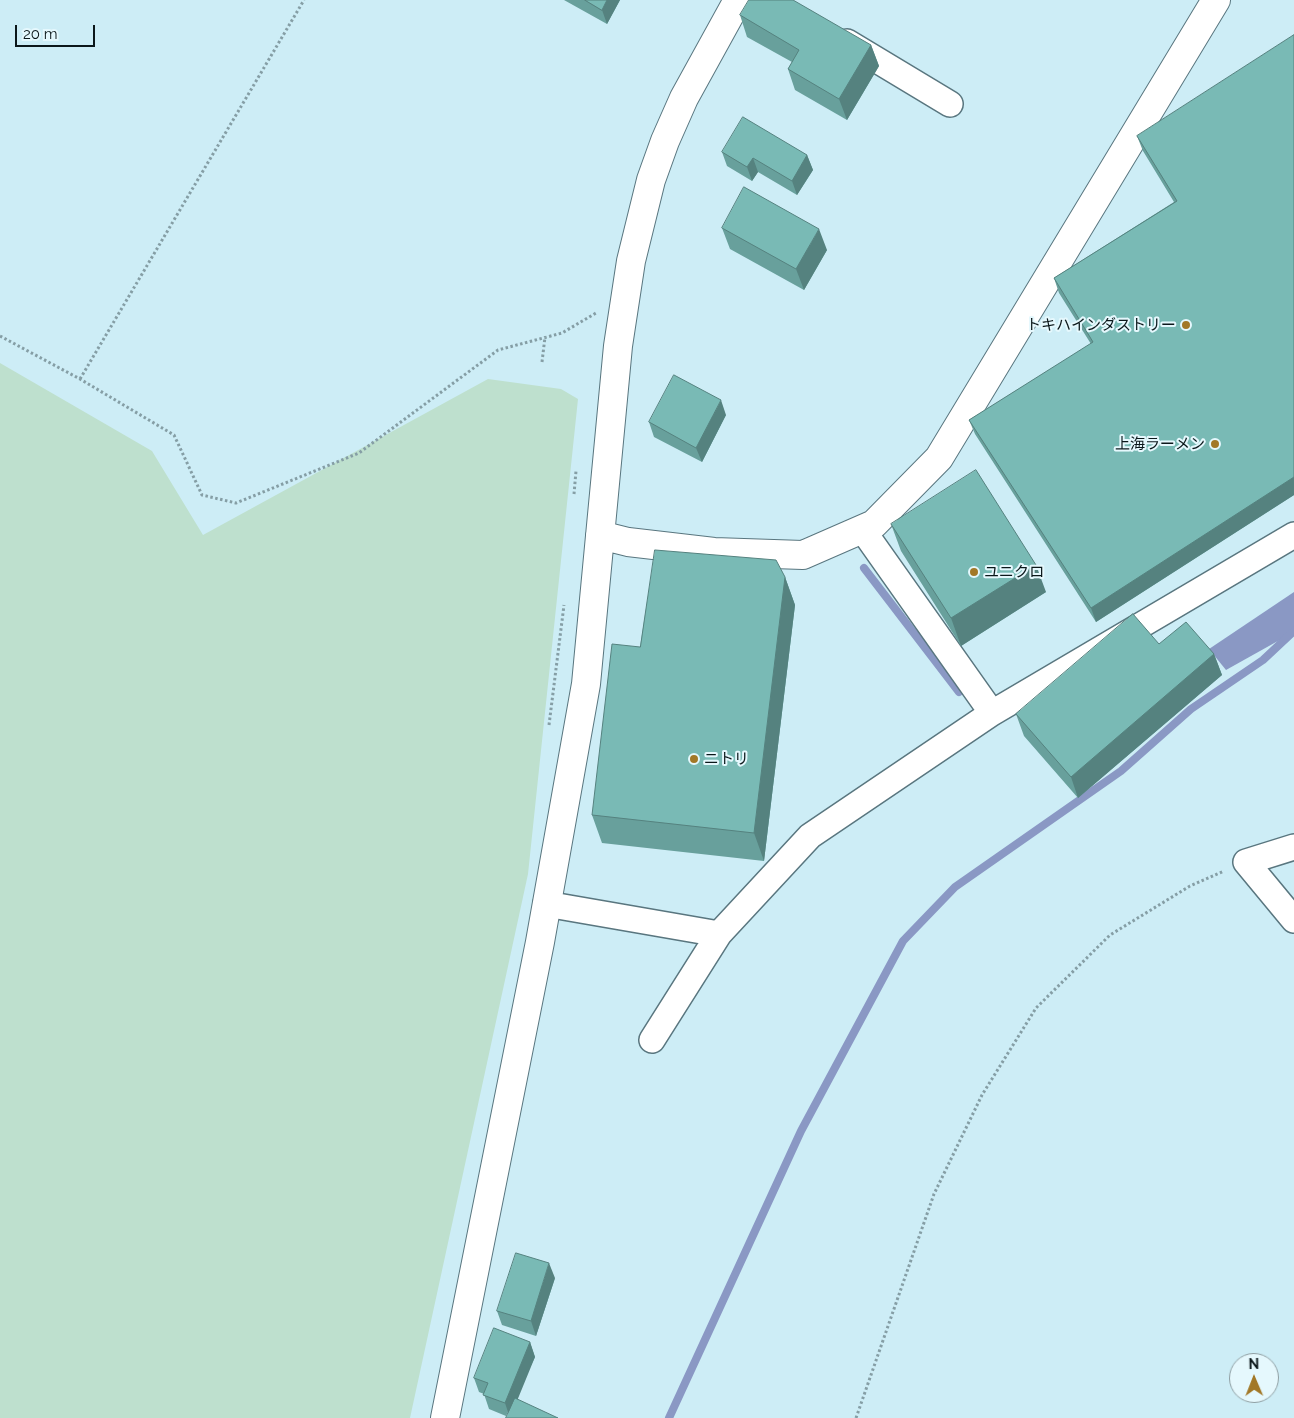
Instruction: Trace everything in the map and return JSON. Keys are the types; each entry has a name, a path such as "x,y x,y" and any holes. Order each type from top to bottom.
{"street":[{"path":"446,1418 546,904 586,684 618,346 640,218 665,141 684,98 738,0"},
{"path":"600,535 628,542 714,552 804,555 874,524 939,458 1216,0"},
{"path":"826,30 950,104"},
{"path":"862,529 992,713"},
{"path":"652,1040 719,934 810,836 992,713 1294,535"},
{"path":"1294,847 1246,862 1294,920"},
{"path":"546,904 719,934"}],"path":[{"path":"80,379 304,0"},
{"path":"0,336 80,379 174,435 202,495 236,503 359,453 498,350 562,332 625,297"},
{"path":"542,362 545,337"},
{"path":"856,1418 934,1194 982,1095 1036,1008 1110,935 1190,886 1246,862"}],"green space":[{"path":"0,363 152,451 203,535 488,379 561,389 578,399 528,874 410,1418 0,1418"}],"water":[{"path":"1294,592 1294,632 1226,670 1209,649"}],"building":[{"path":"585,0 607,0 602,10"},
{"path":"749,0 793,0 871,45 839,99 788,69 799,50 740,15"},
{"name":"トキハインダストリー","path":"1294,35 1294,477 1091,608 969,420 1093,342 1054,278 1177,201 1137,136"},
{"path":"743,117 807,155 792,181 753,158 747,167 722,152"},
{"path":"744,187 819,229 796,269 722,228"},
{"path":"674,375 721,400 696,448 649,422"},
{"name":"ユニクロ","path":"976,470 1036,565 951,618 891,524"},
{"name":"ニトリ","path":"655,550 776,560 785,577 754,833 592,815 612,644 640,647"},
{"path":"1133,614 1159,644 1186,622 1214,654 1071,777 1016,714"},
{"path":"516,1253 549,1263 531,1321 497,1311"},
{"path":"494,1328 530,1342 505,1403 483,1395 488,1383 474,1378"},
{"path":"515,1398 558,1418 506,1418"}],"waterway":[{"path":"864,568 959,692"},
{"path":"669,1418 801,1131 903,941 955,887 1121,771 1191,709 1263,660 1294,631"}],"place":[{"name":"トキハインダストリー","path":"1186,325"},
{"name":"上海ラーメン","path":"1215,444"},
{"name":"ユニクロ","path":"974,572"},
{"name":"ニトリ","path":"694,759"}]}
